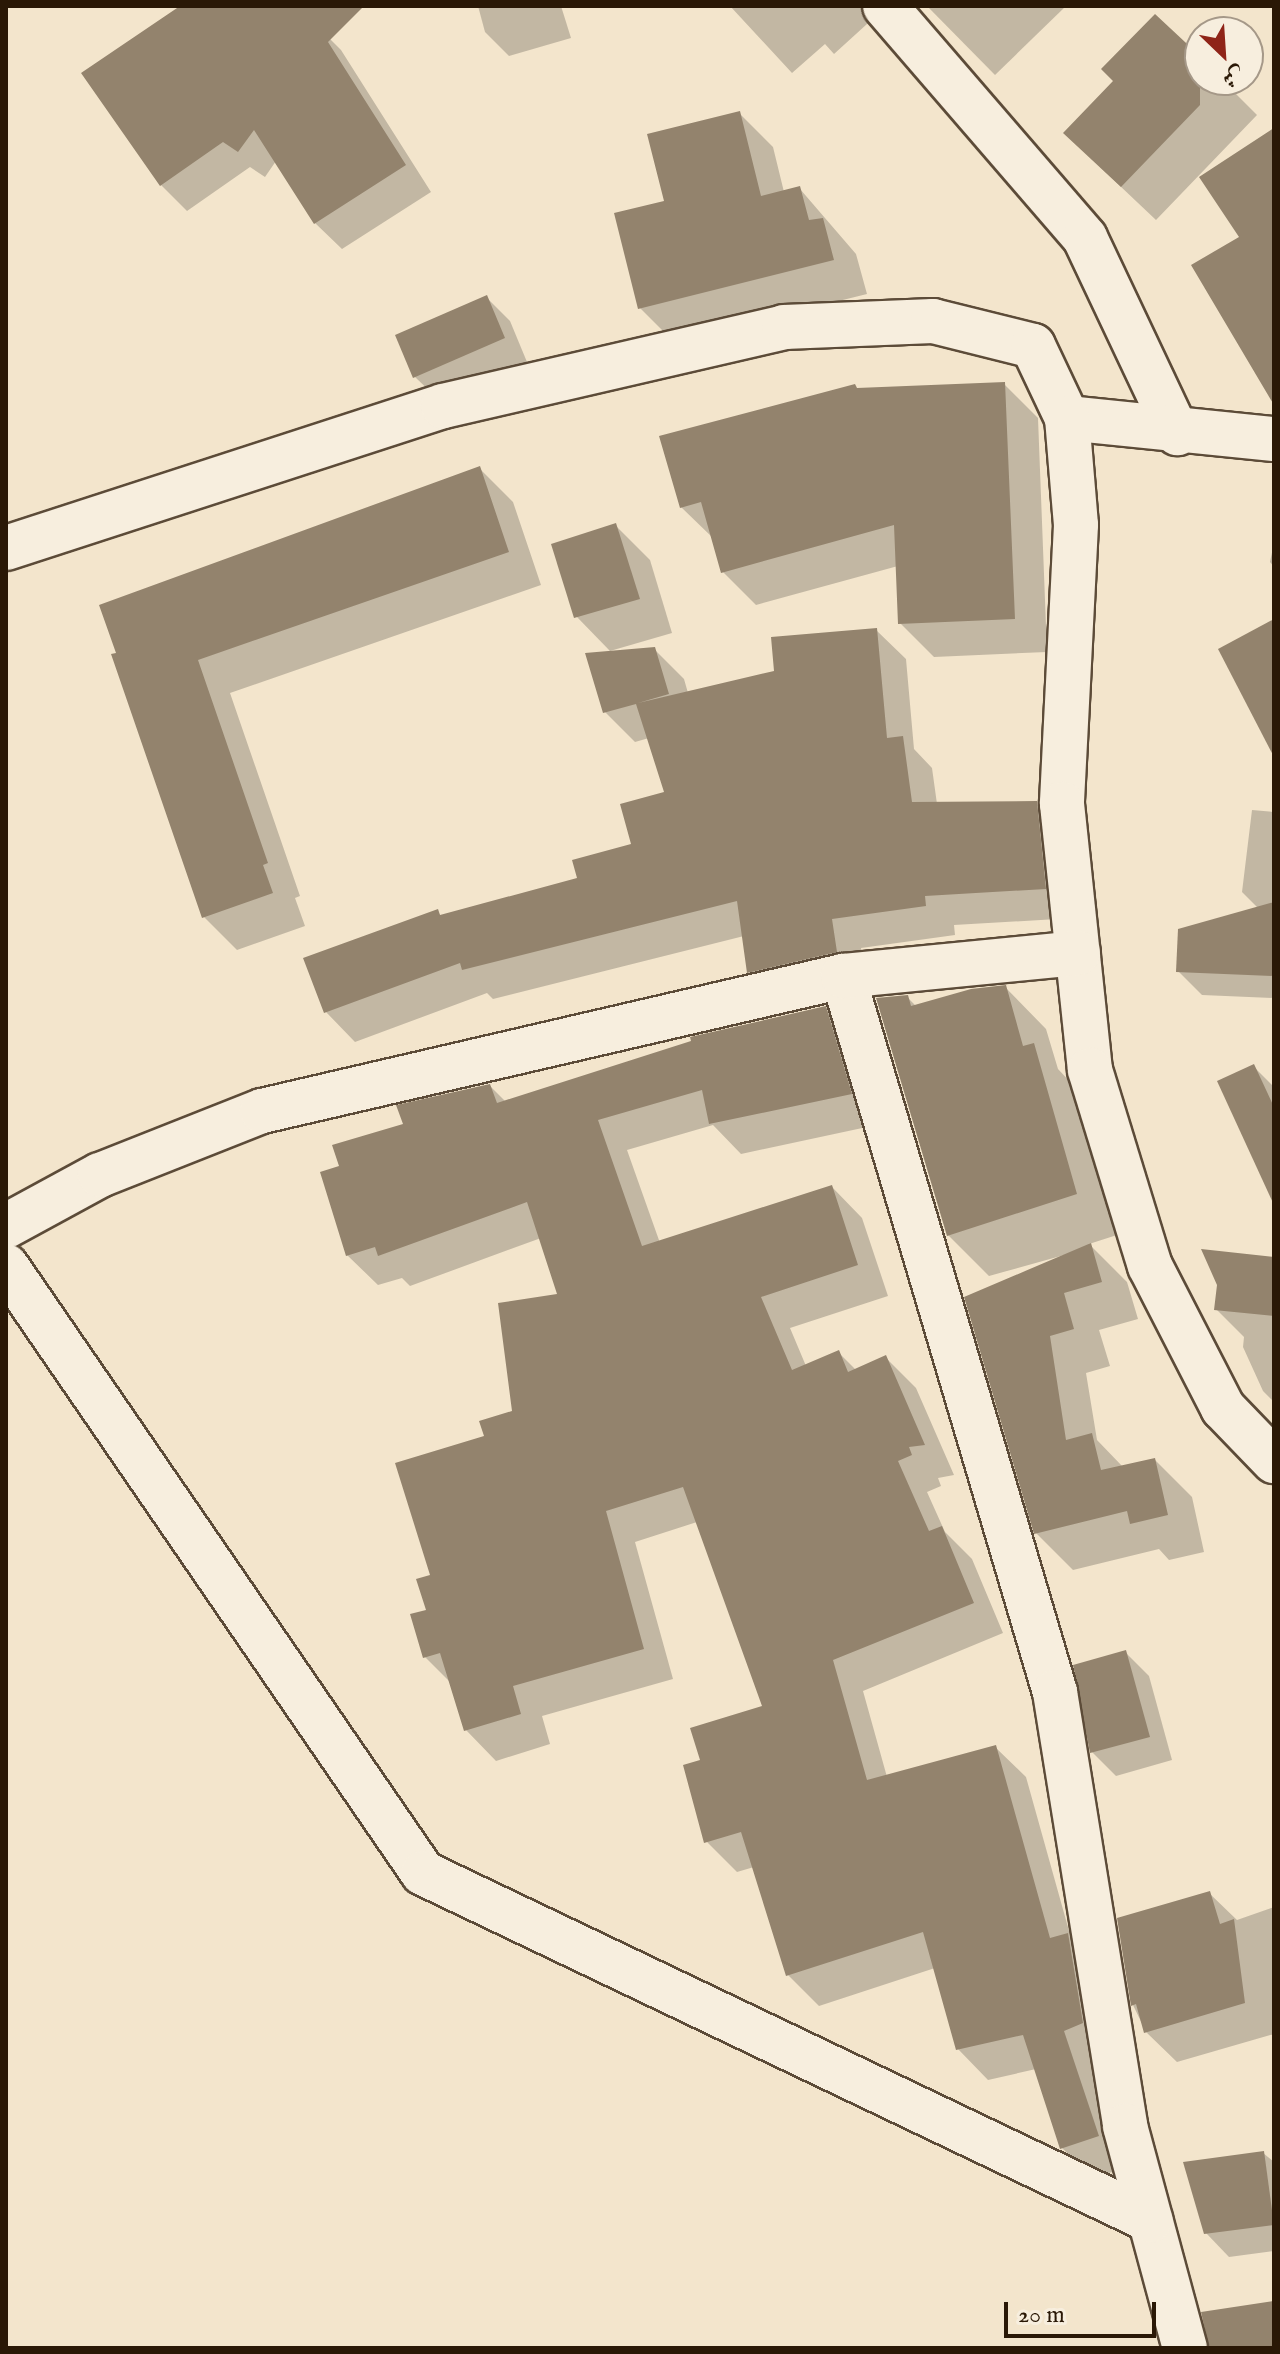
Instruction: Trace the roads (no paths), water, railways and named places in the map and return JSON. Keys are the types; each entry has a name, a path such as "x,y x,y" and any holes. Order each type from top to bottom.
{"street":[{"path":"885,6 1085,238 1177,433"},
{"path":"6,548 443,406 784,327 933,321 1033,346 1067,418 1076,525 1062,804 1090,1070 1150,1266 1223,1408 1274,1461"},
{"path":"1067,418 1177,433 1274,439"},
{"path":"6,1226 100,1175 262,1111 843,976 1078,953"},
{"path":"843,976 1055,1692 1125,2126 1185,2348"},
{"path":"6,1266 423,1873 1150,2220"}]}
